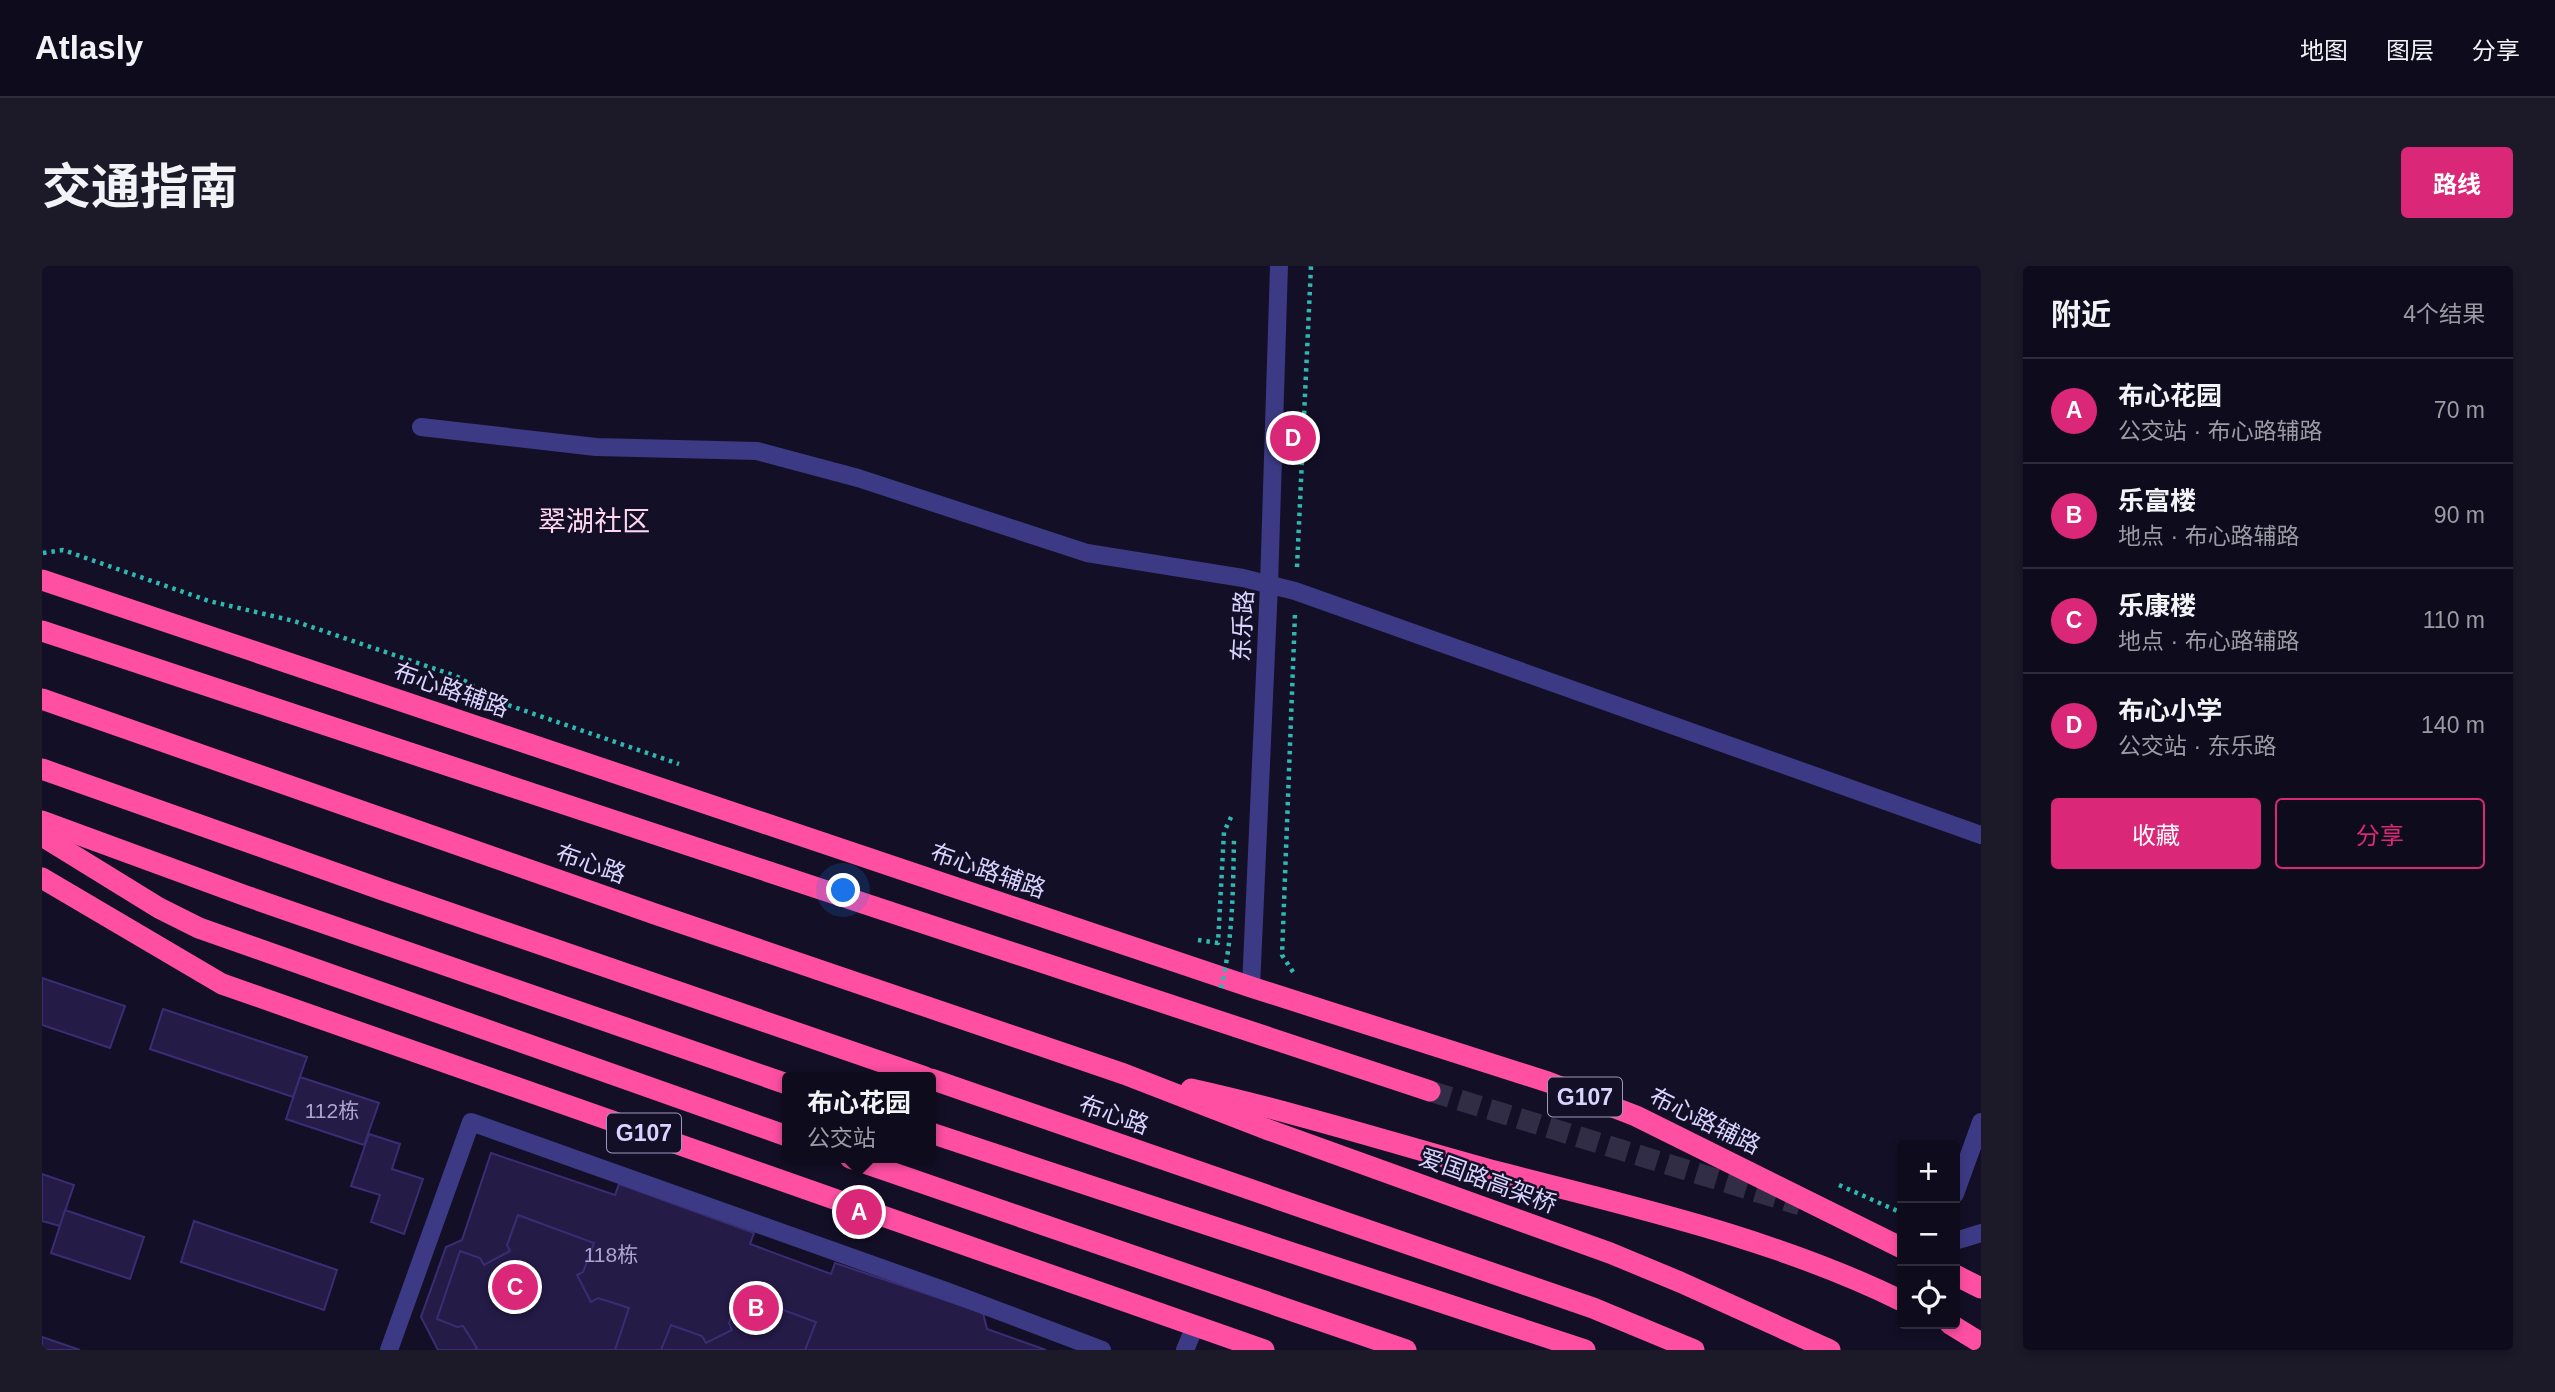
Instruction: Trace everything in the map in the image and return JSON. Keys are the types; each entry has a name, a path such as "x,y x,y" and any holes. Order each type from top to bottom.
{"highway":[{"name":"布心路辅路","path":"42,580 1251,987 1548,1082 1636,1116 1897,1246"},
{"path":"42,631 1430,1091"},
{"name":"布心路","path":"42,699 668,919 1124,1074"},
{"path":"42,769 396,895 910,1072"},
{"path":"42,821 246,896 782,1082"},
{"path":"42,836 159,908 199,928 782,1134"},
{"name":"G107","path":"42,878 222,984 1264,1350"},
{"path":"1124,1074 1276,1108 1725,1234 1837,1272 1897,1299"},
{"name":"爱国路高架桥","path":"1124,1074 1266,1129 1610,1253 1830,1350"},
{"name":"布心路","path":"936,1081 1593,1308 1695,1350"},
{"path":"936,1135 1585,1350"},
{"path":"864,1163 1406,1350"},
{"path":"1960,1278 1981,1288"},
{"path":"1958,1329 1981,1343"}],"street":[{"name":"东乐路","path":"1251,987 1269,585 1279,266"},
{"path":"421,427 596,447 757,451 858,478 1087,553 1243,578 1296,591 1981,835"},
{"path":"390,1350 471,1122 1102,1350"},
{"path":"1960,1180 1981,1122"},
{"path":"1960,1240 1981,1234"},
{"path":"1185,1350 1195,1326"}],"path":[{"path":"42,553 63,550 209,601 295,621 456,676 508,705 680,765"},
{"path":"1195,940 1218,943 1224,832 1236,806"},
{"path":"1221,988 1228,960 1231,926 1234,839"}],"building":[{"path":"42,978 125,1006 110,1048 42,1025"},
{"path":"163,1009 307,1057 293,1097 150,1049"},
{"path":"300,1077 379,1103 364,1145 286,1119"},
{"path":"369,1134 400,1144 392,1169 423,1179 404,1234 371,1222 380,1195 351,1186"},
{"path":"491,1153 615,1195 619,1184 754,1233 750,1244 831,1274 835,1263 983,1313 987,1329 1046,1350 438,1350 421,1317 446,1247 462,1240"},
{"path":"42,1174 74,1185 60,1226 42,1221"},
{"path":"65,1210 144,1237 130,1279 51,1253"},
{"path":"518,1215 594,1243 583,1272 577,1275 591,1302 598,1298 629,1308 615,1350 474,1350 477,1348 463,1326 457,1327 437,1319 460,1251 480,1258 484,1265 510,1251 507,1245"},
{"path":"194,1221 337,1270 324,1310 181,1262"},
{"path":"740,1294 816,1322 805,1350 661,1350 671,1325 702,1336 706,1343 732,1330 729,1323"},
{"path":"42,1337 80,1350 42,1350"}],"tunnel":[{"path":"1430,1091 1800,1205"}],"place":[{"name":"布心小学","path":"1293,438"},
{"name":"布心花园","path":"859,1212"},
{"name":"乐康楼","path":"515,1287"},
{"name":"乐富楼","path":"756,1308"}],"district":[{"name":"翠湖社区","path":"594,521"}]}
